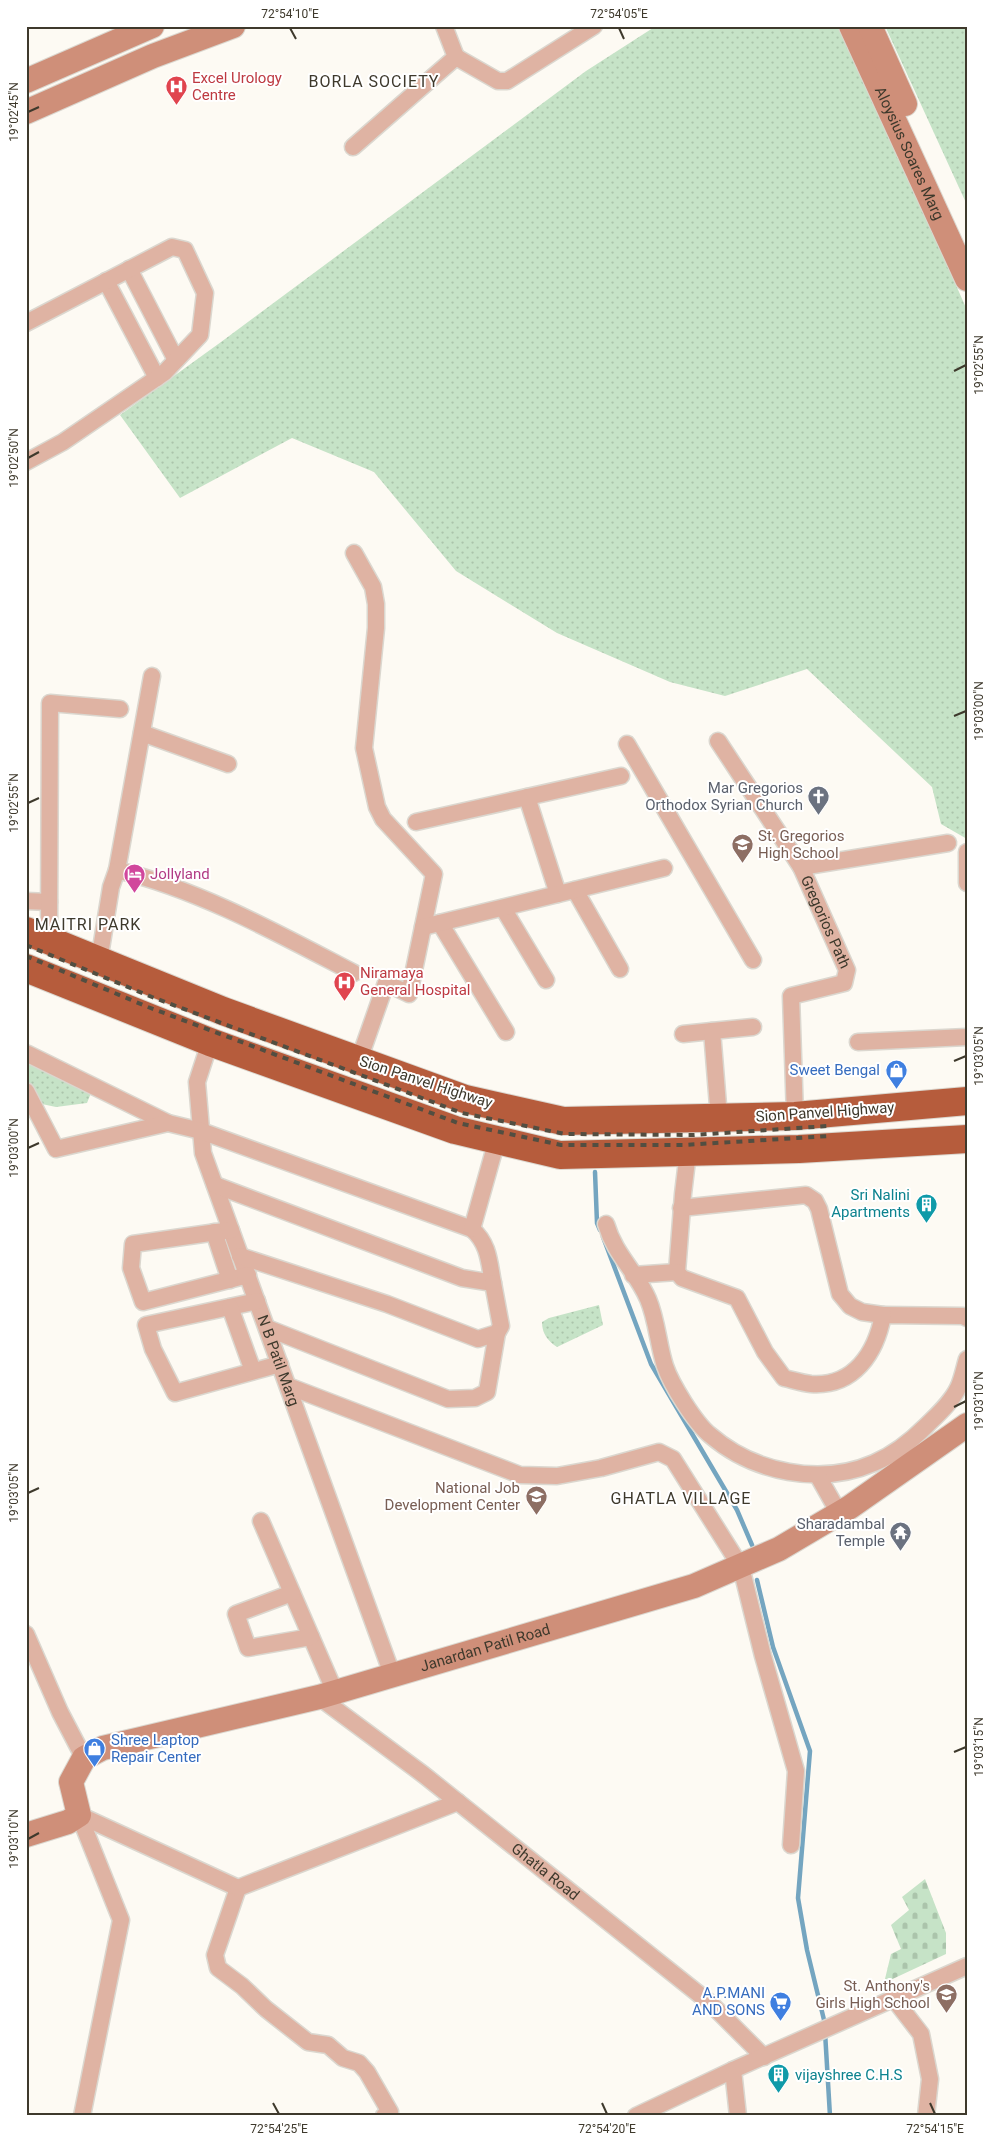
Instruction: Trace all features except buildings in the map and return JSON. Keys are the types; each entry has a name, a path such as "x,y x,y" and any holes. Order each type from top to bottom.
{"highway":[{"name":"Sion Panvel Highway","path":"37,936 223,1011 466,1098 563,1121 795,1116 967,1101"},
{"path":"26,968 210,1042 456,1130 560,1154 799,1149 967,1139"}],"street":[{"path":"26,112 153,56 233,26"},
{"path":"444,26 456,57 498,82 507,81 594,26"},
{"name":"Aloysius Soares Marg","path":"851,26 960,240"},
{"name":"Aloysius Soares Marg","path":"870,26 960,240 967,279"},
{"path":"26,81 146,27 153,56"},
{"path":"353,147 456,57"},
{"path":"26,323 172,247 185,250 205,292 200,335 173,354 149,362"},
{"path":"129,269 173,354"},
{"path":"106,281 157,378"},
{"path":"118,303 140,290"},
{"path":"26,462 63,442 157,378 173,354"},
{"path":"354,553 373,588 376,604 376,628 364,748 377,807 383,819 434,874 409,994 386,983 359,1060"},
{"path":"99,961 111,887 117,870 152,676"},
{"path":"37,936 49,902 50,703 120,708"},
{"path":"142,734 228,764"},
{"name":"Gregorios Path","path":"718,740 801,867 847,970 844,983 791,996 795,1116"},
{"path":"627,744 753,960"},
{"path":"416,822 621,776"},
{"path":"527,797 558,894"},
{"path":"801,867 948,843"},
{"path":"967,852 965,857 967,883"},
{"path":"423,927 664,868"},
{"path":"117,870 140,875 197,897 283,936 354,973"},
{"path":"575,890 620,970"},
{"path":"26,901 49,902"},
{"path":"503,908 546,980"},
{"path":"440,923 506,1032"},
{"path":"683,1034 753,1027"},
{"path":"712,1032 719,1118"},
{"path":"858,1042 967,1037"},
{"name":"N B Patil Marg","path":"210,1042 197,1082 203,1153 392,1674"},
{"path":"26,1056 28,1054 168,1123 201,1130 472,1229 481,1237 486,1246 501,1326 497,1333 487,1392 475,1398 448,1399 267,1328"},
{"path":"26,1091 56,1149 168,1123"},
{"path":"472,1229 497,1140"},
{"path":"688,1152 681,1208 676,1263 677,1272 682,1278 737,1298 765,1352 784,1378 811,1384 833,1382 852,1372 866,1361 879,1335 883,1315"},
{"path":"215,1185 462,1278 492,1283"},
{"path":"681,1208 806,1195 815,1201 819,1208 840,1294 850,1306 862,1312 883,1315 963,1316 967,1318"},
{"path":"606,1224 618,1254 641,1285 649,1302 665,1367 683,1401 709,1435 737,1454 764,1466 818,1476 838,1474 874,1463 913,1438 940,1413 958,1389 967,1359"},
{"path":"231,1230 133,1244 131,1268 134,1279 143,1302 248,1276"},
{"path":"214,1232 230,1280"},
{"path":"240,1256 387,1304 478,1339 497,1333"},
{"path":"633,1275 677,1272"},
{"path":"257,1301 146,1325 153,1349 175,1393 280,1364"},
{"path":"230,1307 253,1371"},
{"path":"288,1386 520,1475 557,1476 601,1468 659,1452 673,1459 742,1567 763,1656 796,1771 791,1845"},
{"name":"Janardan Patil Road","path":"84,1758 103,1748 327,1694 694,1586 742,1567 839,1513 967,1425"},
{"path":"818,1476 839,1513"},
{"path":"261,1521 312,1637 327,1694"},
{"path":"292,1593 236,1614 248,1648 312,1637"},
{"path":"26,1634 60,1712 84,1758 70,1782 79,1815 122,1920 82,2116"},
{"name":"Ghatla Road","path":"327,1694 458,1802 710,2003 764,2057"},
{"path":"79,1815 238,1888 458,1802"},
{"path":"26,1835 68,1822 79,1815"},
{"path":"238,1888 215,1955 218,1968 308,2042 328,2045 343,2058 359,2063 367,2072 390,2112 384,2116"},
{"path":"636,2116 733,2070 967,1966"},
{"path":"894,1999 921,2034 930,2079 926,2116"},
{"path":"733,2070 738,2116"}],"green space":[{"path":"656,26 841,26 967,310 967,839 941,824 932,787 807,669 725,696 670,682 557,633 456,571 374,472 292,438 180,498 120,415 586,71"},
{"path":"885,26 967,26 967,205"},
{"path":"27,1063 93,1088 87,1103 56,1107 37,1103 26,1077"},
{"path":"599,1305 603,1325 557,1347 546,1337 542,1322 549,1318"},
{"path":"925,1879 946,1933 946,1954 884,1983 891,1954 901,1949 891,1925 909,1910 902,1897"}],"waterway":[{"path":"595,1172 597,1223 600,1230"},
{"path":"603,1237 651,1364 737,1510 752,1545"},
{"path":"757,1580 773,1647 810,1751 798,1898 807,1950 825,2024"},
{"path":"825,2032 830,2116"}],"railway":[{"path":"26,945 152,997 462,1113 565,1134 693,1135 828,1126"},
{"path":"26,956 148,1007 458,1123 561,1145 684,1145 829,1136"}],"place":[{"name":"Excel Urology Centre","path":"176,106"},
{"name":"Mar Gregorios Orthodox Syrian Church","path":"819,816"},
{"name":"St. Gregorios High School","path":"742,864"},
{"name":"Jollyland","path":"134,893"},
{"name":"Niramaya General Hospital","path":"344,1001"},
{"name":"Sweet Bengal","path":"896,1089"},
{"name":"Sri Nalini Apartments","path":"926,1223"},
{"name":"National Job Development Center","path":"536,1516"},
{"name":"Sharadambal Temple","path":"901,1552"},
{"name":"Shree Laptop Repair Center","path":"95,1768"},
{"name":"St. Anthony's Girls High School","path":"946,2014"},
{"name":"A.P.MANI AND SONS","path":"781,2021"},
{"name":"vijayshree C.H.S","path":"779,2094"}],"district":[{"name":"BORLA SOCIETY","path":"374,81"},
{"name":"MAITRI PARK","path":"88,924"},
{"name":"GHATLA VILLAGE","path":"681,1498"}]}
